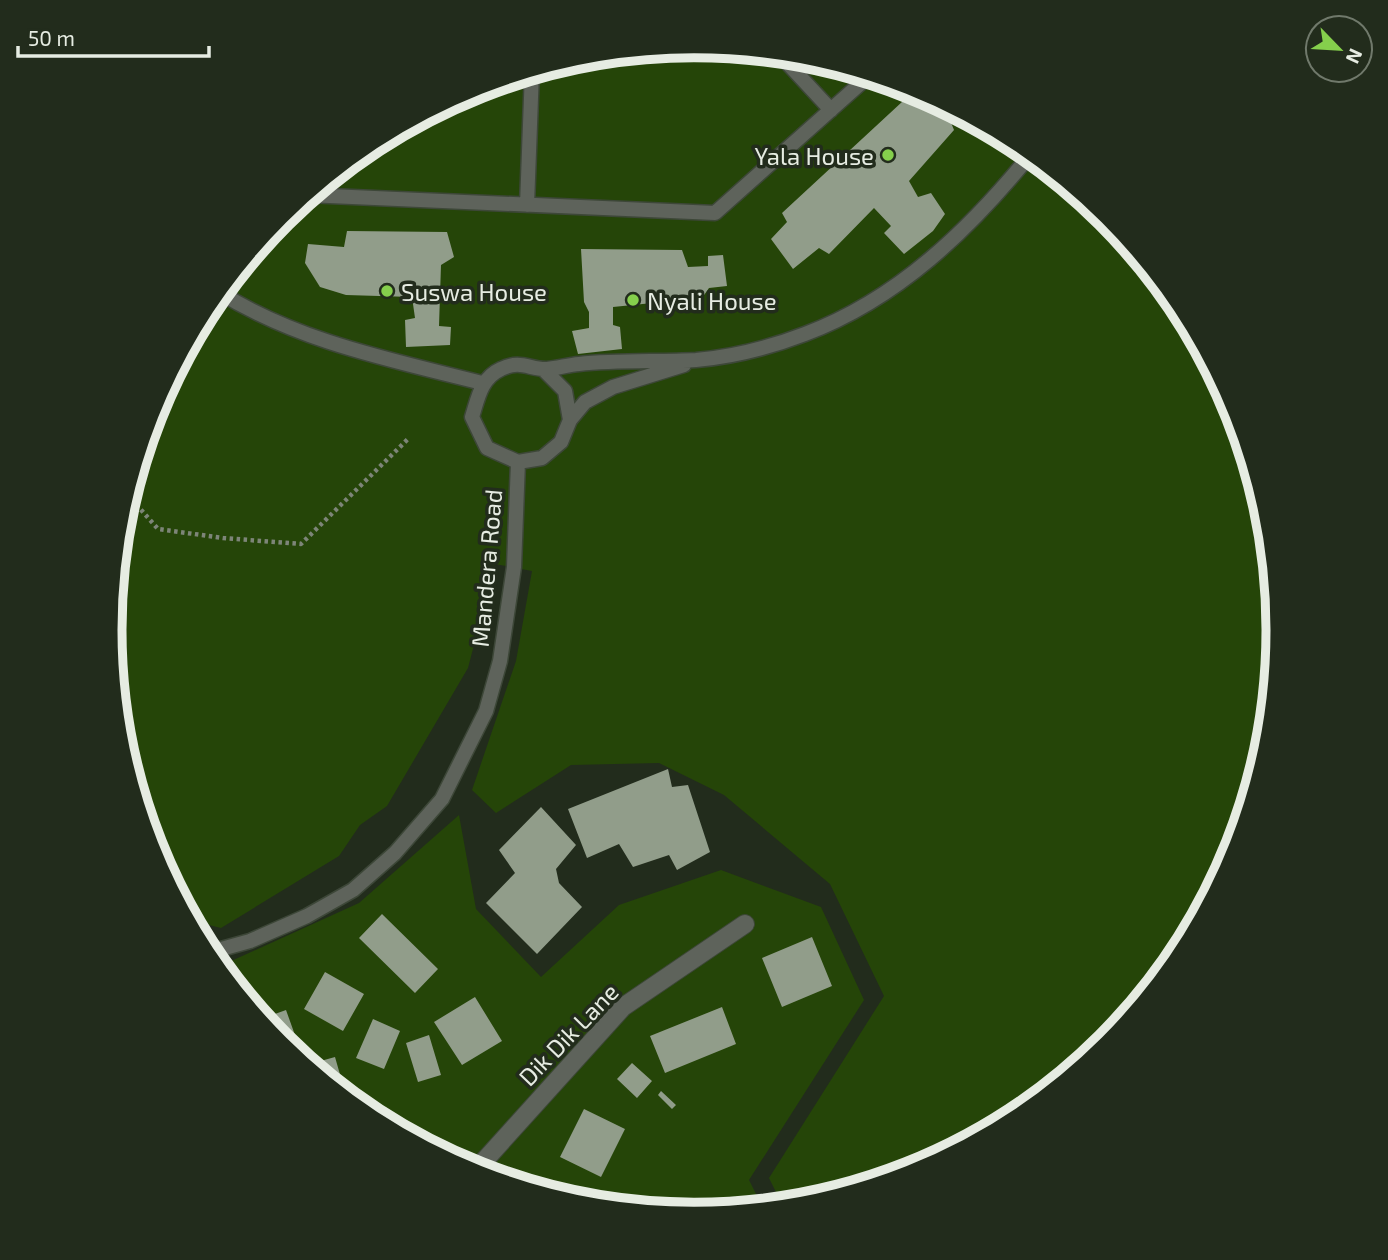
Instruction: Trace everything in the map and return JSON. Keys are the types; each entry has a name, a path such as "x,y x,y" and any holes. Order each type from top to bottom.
{"street":[{"name":"Dik Dik Lane","path":"483,1162 623,1007 745,924"}],"lane":[{"path":"791,67 831,110"},
{"path":"527,205 532,81"},
{"path":"322,196 715,213 861,83"},
{"path":"699,360 613,387 585,402 570,420 561,442 542,458 518,462 486,449 472,417 482,383 500,369 522,364 544,370 579,364 699,360 755,350 805,334 875,301 948,245 998,195 1024,163"},
{"path":"228,298 316,339 482,383"},
{"path":"544,370 565,391 570,420"},
{"name":"Mandera Road","path":"219,950 250,941 296,921 353,890 395,853 442,799 486,711 500,661 510,606 518,462"}],"path":[{"path":"136,504 158,529 223,538 302,544 408,439"}],"green space":[{"path":"694,58 731,59 806,69 842,77 913,101 980,134 1012,154 1099,225 1170,312 1190,344 1223,411 1247,482 1255,518 1265,593 1266,630 1265,667 1255,742 1247,778 1223,849 1190,916 1170,948 1099,1035 1012,1106 980,1126 913,1159 842,1183 778,1196 769,1178 884,996 830,884 724,795 659,763 571,765 496,813 472,790 516,661 532,571 495,564 468,668 387,806 360,825 339,856 221,928 203,923 181,883 152,814 133,742 123,667 122,630 123,593 133,518 141,482 165,411 198,344 218,312 289,225 376,154 408,134 475,101 546,77 582,69 657,59"},
{"path":"459,815 476,909 541,977 619,905 721,870 821,907 864,1000 749,1180 758,1198 657,1201 582,1191 546,1183 475,1159 408,1126 376,1106 289,1035 228,962 359,903"}],"building":[{"name":"Yala House","path":"906,98 951,119 954,130 909,181 918,197 931,193 945,214 933,231 904,254 884,233 891,226 874,208 829,254 819,248 793,269 771,239 787,222 782,213"},
{"name":"Suswa House","path":"347,231 447,232 454,257 441,265 439,326 451,327 450,345 406,347 405,320 415,318 412,297 346,295 320,287 305,263 308,244 344,247"},
{"name":"Nyali House","path":"581,249 682,250 688,267 708,266 708,256 723,255 727,286 709,288 702,298 613,307 613,325 620,327 622,349 578,354 572,331 589,328 589,312 584,302"},
{"path":"668,769 672,787 688,785 710,852 677,870 669,855 633,867 619,844 587,858 568,809"},
{"path":"541,807 576,845 556,869 559,883 582,907 537,954 486,903 515,873 499,850"},
{"path":"382,914 438,969 415,993 359,938"},
{"path":"812,937 832,986 782,1007 762,958"},
{"path":"325,972 364,994 343,1031 304,1009"},
{"path":"475,997 502,1041 462,1065 434,1022"},
{"path":"722,1007 736,1044 665,1073 650,1036"},
{"path":"286,1010 298,1043 289,1035 271,1015"},
{"path":"373,1019 400,1031 384,1069 356,1058"},
{"path":"429,1035 441,1075 418,1082 406,1043"},
{"path":"335,1057 342,1080 319,1061"},
{"path":"632,1063 652,1081 637,1098 617,1079"},
{"path":"661,1091 676,1105 672,1109 658,1095"},
{"path":"584,1109 625,1129 601,1177 560,1157"}],"place":[{"name":"Yala House","path":"888,155"},
{"name":"Suswa House","path":"387,291"},
{"name":"Nyali House","path":"633,300"}]}
